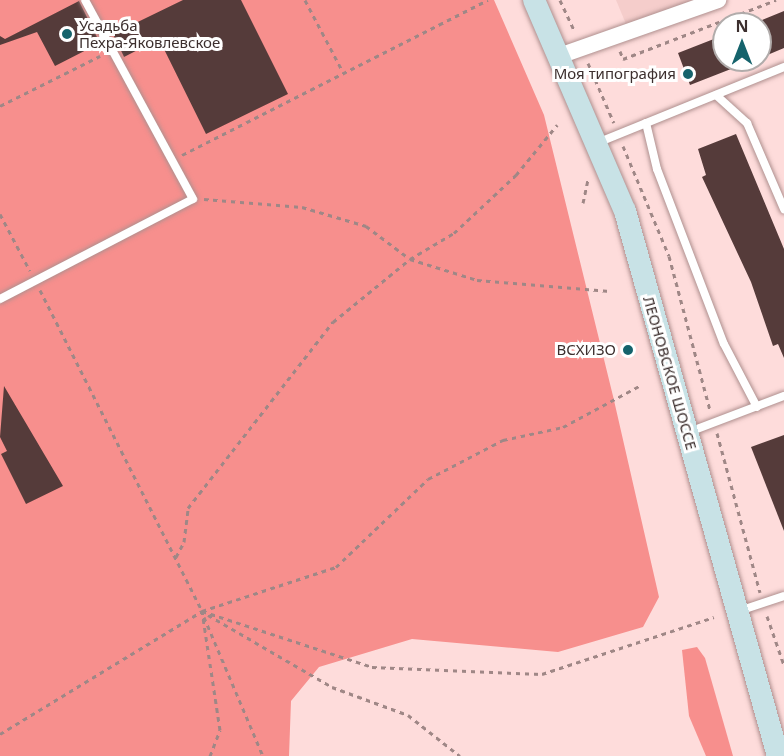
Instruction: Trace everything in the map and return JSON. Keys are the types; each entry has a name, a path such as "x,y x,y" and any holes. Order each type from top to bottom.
{"main road":[{"name":"ЛЕОНОВСКОЕ ШОССЕ","path":"534,0 625,211 778,756"}],"street":[{"path":"559,56 718,0"}],"lane":[{"path":"0,299 194,199 85,0"},
{"path":"596,143 784,68"},
{"path":"716,95 747,123 784,209"},
{"path":"646,123 657,169 724,344 757,406"},
{"path":"687,433 784,396"},
{"path":"738,611 784,596"}],"path":[{"path":"305,0 343,72"},
{"path":"172,160 488,0"},
{"path":"560,0 669,256 763,603 784,665"},
{"path":"615,37 623,59 776,0"},
{"path":"0,106 112,50"},
{"path":"176,556 184,542 188,508 333,322 410,259 454,233 516,175 557,125"},
{"path":"583,203 590,173"},
{"path":"194,199 302,207 366,226 410,259 477,280 610,291"},
{"path":"0,214 176,556 202,611 263,756"},
{"path":"0,734 202,611 336,567 428,479 503,440 563,427 639,386"},
{"path":"202,611 372,667 542,674 714,616"},
{"path":"202,611 220,730 210,756"},
{"path":"202,611 332,687 408,715 460,756"}],"shaded area":[{"path":"0,0 494,0 544,115 613,396 659,597 643,627 558,652 412,639 319,667 291,701 289,756 0,756"},
{"path":"616,0 693,0 626,24"},
{"path":"697,647 705,658 733,756 706,756 689,716 682,650"}],"building":[{"path":"183,0 241,0 288,94 206,134 159,39 124,57 113,34"},
{"name":"Усадьба Пехра-Яковлевское","path":"79,1 100,43 55,66 37,32 0,45 0,36 5,39"},
{"path":"784,11 784,48 772,53 772,16"},
{"path":"712,40 712,72 723,72 690,85 678,53"},
{"path":"736,134 784,249 784,358 778,344 773,346 751,282 702,177 706,175 698,149"},
{"path":"4,386 63,486 26,504 1,454 7,451 0,437"},
{"path":"784,435 784,531 751,447"}],"place":[{"name":"Усадьба Пехра-Яковлевское","path":"67,34"},
{"name":"Моя типография","path":"688,74"},
{"name":"ВСХИЗО","path":"628,350"}]}
